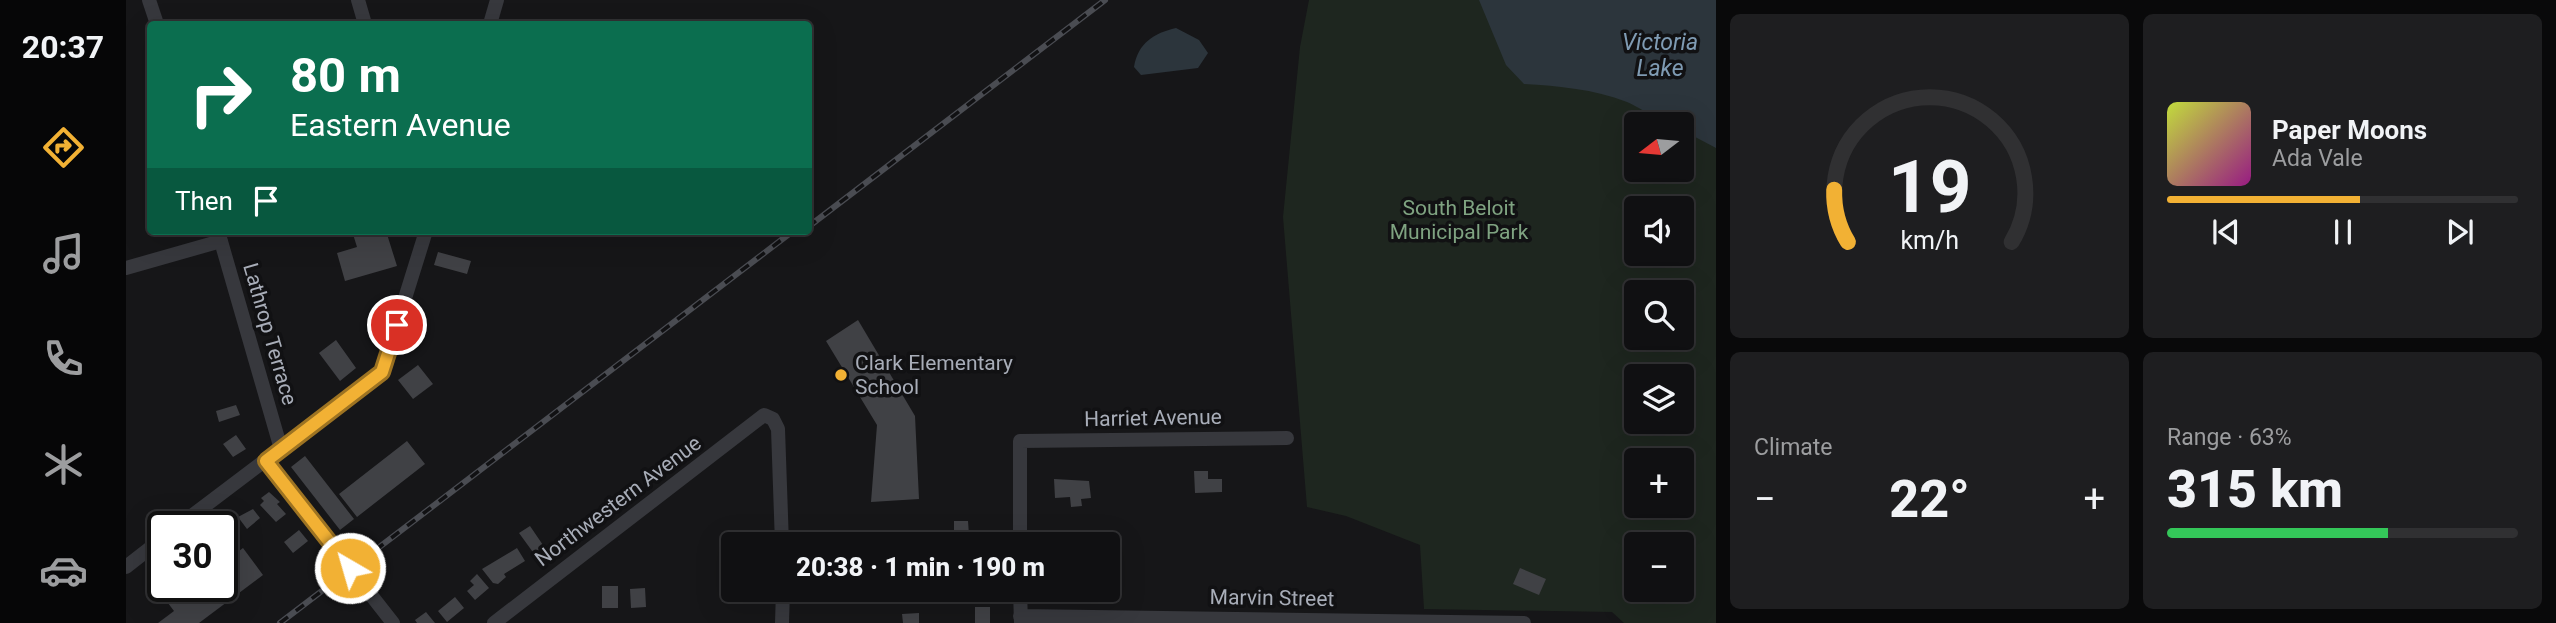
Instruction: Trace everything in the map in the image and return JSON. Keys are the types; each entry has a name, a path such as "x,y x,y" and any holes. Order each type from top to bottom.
{"street":[{"path":"149,0 156,21"},
{"path":"358,0 364,21"},
{"path":"491,21 498,0"},
{"path":"199,511 382,372 425,235"},
{"path":"126,268 220,236"},
{"name":"Lathrop Terrace","path":"220,236 281,449"},
{"name":"Northwestern Avenue","path":"494,623 760,416 768,416 778,429 782,532"},
{"name":"Harriet Avenue","path":"1020,532 1020,441 1287,438"},
{"path":"266,461 393,623"},
{"path":"126,567 147,551"},
{"path":"782,623 783,602"},
{"path":"1020,602 1020,620"},
{"name":"Marvin Street","path":"1020,620 1524,622"}],"green space":[{"name":"South Beloit Municipal Park","path":"1309,0 1716,0 1716,623 1624,623 1612,612 1424,609 1420,545 1346,516 1307,507 1283,217 1300,47"}],"water":[{"name":"Victoria Lake","path":"1479,0 1716,0 1716,148 1694,136 1694,112 1646,112 1627,102 1601,94 1524,84 1506,65"},
{"path":"1176,28 1199,40 1208,53 1198,68 1141,75 1134,67 1143,45 1154,36"}],"building":[{"path":"353,235 387,235 397,266 345,281 337,253 357,247"},
{"path":"438,252 471,261 467,274 434,265"},
{"path":"858,320 915,416 919,499 871,502 877,425 826,341"},
{"path":"336,340 356,368 340,381 319,353"},
{"path":"418,365 433,384 413,399 398,380"},
{"path":"236,405 240,415 219,422 216,411"},
{"path":"236,435 246,449 233,457 223,444"},
{"path":"407,441 425,464 357,517 339,494"},
{"path":"305,456 354,519 340,530 291,467"},
{"path":"1194,471 1208,471 1208,479 1222,479 1222,492 1195,493"},
{"path":"1054,479 1089,481 1091,498 1081,499 1082,506 1071,507 1070,497 1055,498"},
{"path":"269,492 280,502 277,504 286,514 276,522 260,505 264,501 261,498"},
{"path":"253,509 260,518 247,529 238,517"},
{"path":"954,521 968,521 969,532 954,532"},
{"path":"530,526 545,548 535,555 519,533"},
{"path":"299,530 308,541 293,553 284,542"},
{"path":"243,548 263,575 238,594 238,552"},
{"path":"517,548 525,561 504,574 506,577 498,584 493,583 482,569"},
{"path":"1520,568 1546,579 1539,595 1513,584"},
{"path":"477,574 489,588 475,600 467,591 474,585 470,581"},
{"path":"602,586 618,586 618,608 602,608"},
{"path":"645,588 646,607 631,608 630,589"},
{"path":"455,597 464,608 447,622 438,611"},
{"path":"167,602 227,602 199,623 158,623 174,611"},
{"path":"975,607 990,607 990,623 975,623"},
{"path":"426,612 435,623 417,623 415,620"},
{"path":"919,613 919,623 903,623 902,614"}],"railway":[{"path":"812,224 1105,0"},
{"path":"280,623 788,235"}],"place":[{"name":"Clark Elementary School","path":"841,375"}],"route":[{"path":"350,568 266,461 382,372 397,325"}]}
